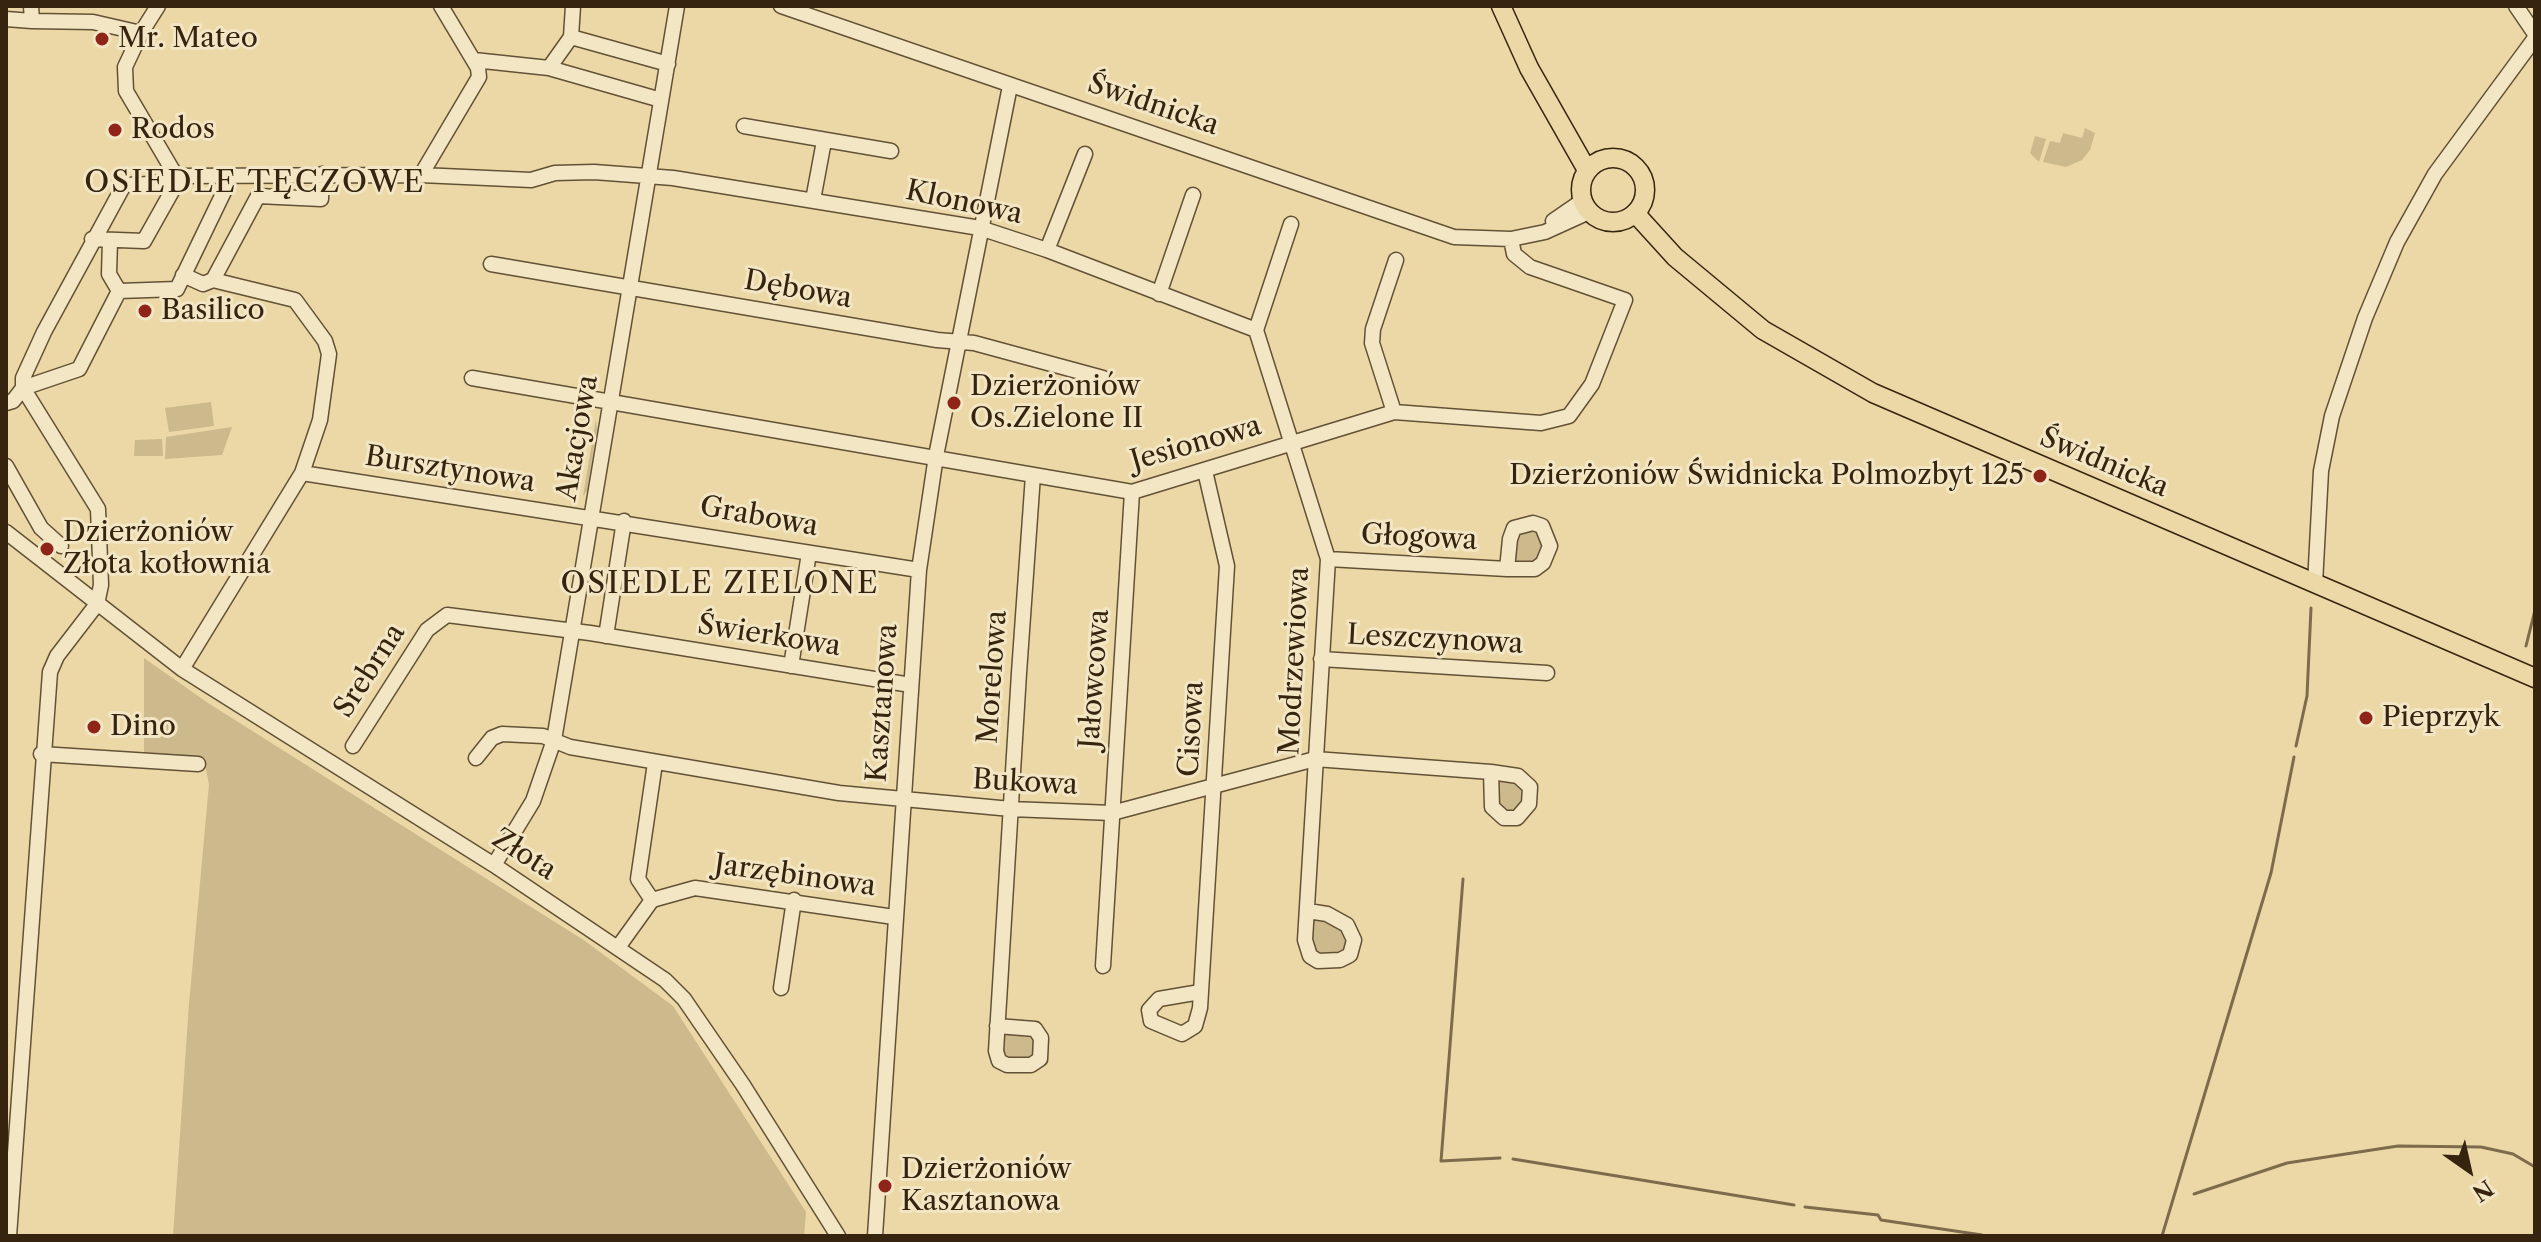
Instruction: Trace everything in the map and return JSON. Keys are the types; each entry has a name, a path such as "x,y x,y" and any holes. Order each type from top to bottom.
{"main road":[{"path":"1501,6 1529,68 1593,165"},
{"path":"1619,159 1629,162 1641,175 1644,195 1630,216 1610,222 1586,207 1582,180 1593,165 1619,159"},
{"name":"Świdnicka","path":"1630,216 1763,330 1873,393 2535,678"}],"street":[{"path":"92,239 144,241 176,184 176,176 126,91 125,67 158,6"},
{"path":"421,175 479,77 474,60 441,6"},
{"path":"549,68 571,37 573,6"},
{"name":"Akacjowa","path":"494,865 533,801 554,740 677,6"},
{"name":"Świdnicka","path":"781,6 1454,237 1511,239 1532,233 1586,207"},
{"path":"2315,584 2321,471 2332,416 2365,318 2397,242 2435,174 2535,36 2516,6"},
{"path":"6,19 32,13 141,33"},
{"path":"571,37 668,64"},
{"path":"474,60 549,68 661,100"},
{"name":"Kasztanowa","path":"875,1236 919,570 936,456 1010,86"},
{"path":"744,126 891,151"},
{"path":"813,200 824,141"},
{"path":"1047,250 1085,154"},
{"name":"Klonowa","path":"23,388 23,378 44,332 124,185 152,184 176,176 421,175 531,180 564,172 648,175 980,228 1047,250 1256,330"},
{"path":"213,280 258,196 321,199 322,174"},
{"path":"119,291 177,289 232,175"},
{"path":"1159,294 1193,195"},
{"path":"1256,330 1291,224"},
{"name":"Jesionowa","path":"472,378 1132,492 1394,412 1541,423 1569,416 1592,384 1625,300 1530,267 1514,254 1511,239"},
{"path":"110,241 109,274 119,291"},
{"path":"1394,412 1372,343 1373,329 1396,260"},
{"name":"Dębowa","path":"491,264 958,341 1103,378"},
{"path":"182,669 302,473 320,420 329,369 325,341 295,300 213,280 203,284 183,275"},
{"path":"6,403 13,401 23,388 79,369 119,291"},
{"name":"Modrzewiowa","path":"1256,330 1328,559 1308,911"},
{"path":"9,1236 41,754 50,672 57,656 97,604 101,585 98,509 23,388"},
{"path":"6,466 41,528 61,546"},
{"name":"Cisowa","path":"1200,992 1227,566 1205,471"},
{"name":"Bursztynowa","path":"302,473 591,517"},
{"name":"Morelowa","path":"997,1026 1033,475"},
{"name":"Jałowcowa","path":"1103,966 1132,492"},
{"name":"Grabowa","path":"591,517 919,570"},
{"path":"606,636 624,521"},
{"name":"Złota","path":"6,532 87,592 97,604 182,669 494,865 619,946 665,980 684,999 838,1236"},
{"path":"791,666 809,553"},
{"name":"Głogowa","path":"1328,559 1507,569"},
{"name":"Srebrna","path":"353,746 427,630 447,615 572,631"},
{"name":"Świerkowa","path":"572,631 911,685"},
{"name":"Leszczynowa","path":"1321,659 1547,673"},
{"name":"Bukowa","path":"476,758 492,738 502,734 554,740 655,763 902,801 1112,813 1315,759 1491,772"},
{"path":"41,754 198,764"},
{"path":"619,946 652,900 638,879 655,763"},
{"name":"Jarzębinowa","path":"652,900 695,888 794,900 894,917"},
{"path":"781,988 794,900"}],"shaded area":[{"path":"2085,128 2095,133 2090,150 2082,160 2066,167 2043,162 2050,141 2060,143 2063,133 2082,138"},
{"path":"2035,136 2046,139 2039,162 2030,153"},
{"path":"211,402 214,426 169,432 165,408"},
{"path":"596,419 587,491 583,496"},
{"path":"232,427 222,455 165,459 166,437"},
{"path":"162,439 163,456 134,456 135,440"},
{"path":"1521,530 1537,530 1544,546 1535,563 1513,562 1512,543"},
{"path":"144,658 208,703 585,941 673,1006 806,1212 804,1236 173,1236 189,1004 209,784 204,759 144,755"},
{"path":"1504,776 1524,787 1521,810 1507,813 1496,802 1495,782"},
{"path":"1324,917 1345,930 1348,948 1340,954 1319,956 1313,952 1310,928 1313,918"},
{"path":"1005,1031 1036,1036 1034,1058 1014,1062 1002,1057"}],"waterway":[{"path":"2296,746 2307,696 2311,608"},
{"path":"2526,646 2535,610"},
{"path":"2162,1236 2271,873 2294,757"},
{"path":"1463,879 1441,1161 1500,1158"},
{"path":"2194,1194 2287,1163 2398,1146 2481,1147 2513,1154 2535,1167"},
{"path":"1513,1159 1794,1205"},
{"path":"1805,1207 1878,1215 1881,1220 1982,1235"}],"place":[{"name":"Mr. Mateo","path":"102,39"},
{"name":"Rodos","path":"115,130"},
{"name":"Basilico","path":"145,311"},
{"name":"Dzierżoniów Os.Zielone II","path":"954,403"},
{"name":"Dzierżoniów Świdnicka Polmozbyt 125","path":"2040,476"},
{"name":"Dzierżoniów Złota kotłownia","path":"47,549"},
{"name":"Pieprzyk","path":"2366,718"},
{"name":"Dino","path":"94,727"},
{"name":"Dzierżoniów Kasztanowa","path":"885,1186"}],"district":[{"name":"OSIEDLE TĘCZOWE","path":"255,183"},
{"name":"OSIEDLE ZIELONE","path":"720,584"}]}
